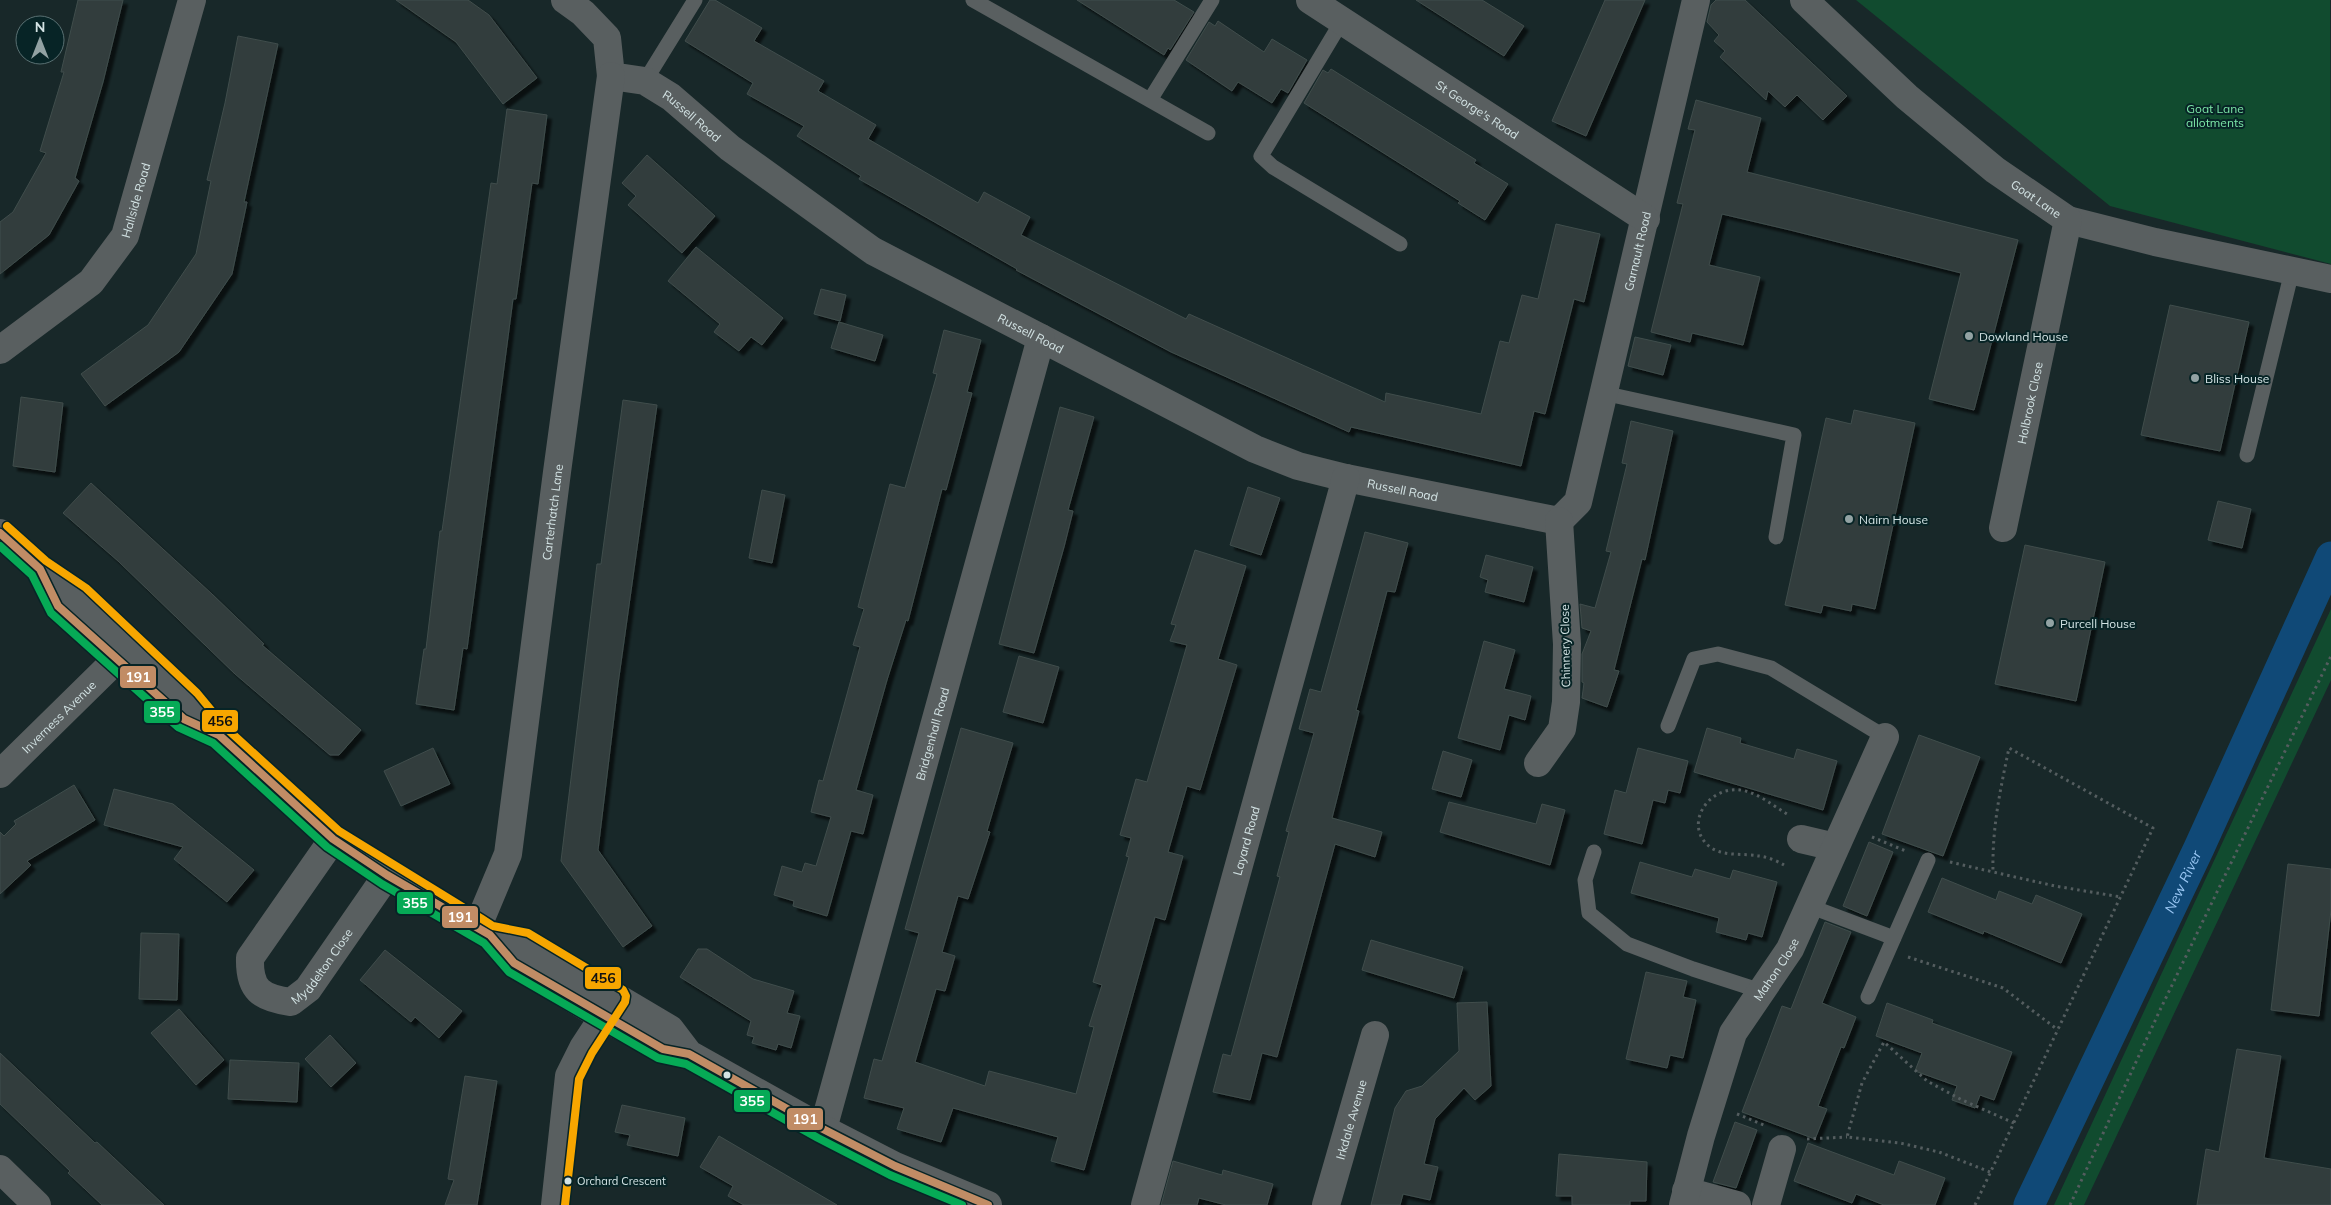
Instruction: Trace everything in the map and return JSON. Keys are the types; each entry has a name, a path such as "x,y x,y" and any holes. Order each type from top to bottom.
{"street":[{"name":"Hallside Road","path":"0,350 91,282 126,236 192,0"},
{"path":"565,0 583,13 607,38 612,76"},
{"name":"St George's Road","path":"1310,0 1646,219"},
{"name":"Garnault Road","path":"1559,520 1578,502 1696,0"},
{"name":"Goat Lane","path":"1804,0 1907,97 1995,170 2068,220 2155,242 2331,279"},
{"name":"Russell Road","path":"612,76 645,81 671,97 730,148 873,251 1255,448 1298,466 1346,478 1559,520"},
{"name":"Carterhatch Lane","path":"483,932 508,854 556,472 612,76"},
{"name":"Holbrook Close","path":"2003,528 2068,220"},
{"name":"Bridgenhall Road","path":"823,1129 1041,338"},
{"name":"Layard Road","path":"1145,1205 1346,478"},
{"name":"Chinnery Close","path":"1538,763 1562,728 1566,702 1568,644 1559,520"},
{"path":"0,533 40,569 80,595 190,700 219,734 333,839 483,932 524,942 663,1049 689,1054 823,1129 895,1166 988,1205"},
{"path":"40,569 58,606 184,719 219,734"},
{"name":"Inverness Avenue","path":"0,774 117,659"},
{"name":"Mahon Close","path":"1685,1198 1700,1136 1733,1033 1790,948 1884,738"},
{"name":"Myddelton Close","path":"333,839 250,958 250,975 260,993 272,1000 291,1002 308,989 387,874"},
{"path":"1802,839 1836,847"},
{"path":"555,1205 569,1076 583,1048 610,1007"},
{"name":"Irkdale Avenue","path":"1326,1205 1375,1035"},
{"path":"1766,1205 1782,1149"},
{"path":"0,1169 37,1205"},
{"path":"1685,1198 1737,1205"}],"lane":[{"path":"645,81 695,0"},
{"path":"973,0 1208,133"},
{"path":"1150,100 1212,0"},
{"path":"1342,21 1261,156 1273,168 1400,244"},
{"path":"2247,455 2292,271"},
{"path":"1603,393 1794,435 1776,537"},
{"path":"1668,726 1694,658 1718,654 1771,668 1884,738"},
{"path":"1594,852 1585,880 1589,913 1627,944 1693,969 1761,991"},
{"path":"1868,997 1928,860"},
{"path":"1814,894 1892,944"}],"path":[{"path":"2070,1205 2160,1010 2331,656"},
{"path":"1975,1205 2154,828 2009,748 1996,808 1993,839 1993,872 2055,886 2121,897"},
{"path":"1788,815 1759,796 1741,790 1726,790 1712,795 1698,822 1701,837 1711,848 1777,861 1814,894"},
{"path":"1892,944 2003,988 2058,1030"},
{"path":"1990,1172 1939,1152 1900,1143 1847,1137 1862,1083 1884,1042 1928,1081 1962,1100 2014,1123"}],"green space":[{"name":"Goat Lane allotments","path":"1856,0 2330,0 2331,264 2110,206"},
{"path":"2331,609 2331,680 2084,1205 2054,1205"}],"building":[{"path":"78,0 123,0 103,82 75,178 79,181 49,235 0,274 0,222 13,212 46,153 40,151 64,72 61,72 63,65 65,65 65,55"},
{"path":"396,0 468,0 489,15 537,78 503,104 456,42"},
{"path":"710,0 715,0 762,28 754,41 824,81 818,91 876,125 868,139 978,203 984,192 1030,217 1021,235 1186,319 1189,314 1385,402 1386,393 1481,414 1500,341 1509,343 1522,295 1538,299 1556,224 1600,234 1584,302 1574,299 1545,414 1534,411 1521,466 1351,427 1349,432 1171,352 1016,270 859,179 861,176 797,136 804,126 747,94 753,83 685,41"},
{"path":"1077,0 1174,0 1194,12 1170,50 1168,48 1164,55"},
{"path":"1416,0 1482,0 1524,26 1504,56"},
{"path":"1605,0 1645,0 1586,136 1552,121"},
{"path":"1716,0 1745,0 1847,96 1823,120 1797,95 1785,107 1768,91 1766,100 1720,57 1725,51 1714,41 1719,35 1707,22 1711,5"},
{"path":"1218,21 1264,52 1272,39 1307,60 1288,93 1281,89 1272,103 1238,82 1232,91 1186,60 1209,22 1215,26"},
{"path":"238,36 278,44 244,202 247,202 232,274 179,352 105,406 81,374 148,325 196,254 211,181 207,180"},
{"path":"1331,69 1476,160 1474,163 1508,184 1485,220 1458,203 1460,201 1304,103 1323,70 1328,73"},
{"path":"1696,100 1761,118 1747,172 2018,240 1974,410 1929,399 1961,273 1790,230 1722,214 1709,265 1760,277 1743,345 1692,333 1690,342 1651,332 1683,204 1677,203 1695,130 1688,129"},
{"path":"507,109 547,115 538,184 532,183 516,299 513,299 467,649 463,648 454,710 416,704 424,649 426,649 440,531 442,531 491,183 497,184"},
{"path":"647,155 715,216 682,253 628,205 636,196 622,183"},
{"path":"696,247 783,318 762,345 751,337 739,351 714,332 720,324 668,281"},
{"path":"821,289 846,295 840,321 814,314"},
{"name":"Bliss House","path":"2170,305 2249,322 2220,451 2141,435"},
{"path":"839,322 883,335 875,361 831,348"},
{"path":"944,330 981,340 967,392 972,393 946,490 942,489 908,621 906,620 887,680 856,790 873,795 863,834 851,831 827,916 793,906 794,901 774,895 782,866 802,872 805,863 816,866 831,817 811,812 819,780 823,781 860,647 853,645 864,609 858,607 890,484 905,488 937,374 933,373"},
{"path":"1635,337 1671,345 1663,375 1628,366"},
{"path":"21,397 63,403 55,472 13,466"},
{"path":"623,400 657,405 618,684 598,850 652,926 623,947 561,861 597,564 601,564"},
{"path":"1060,407 1094,417 1068,510 1073,511 1064,547 1034,653 999,644"},
{"name":"Nairn House","path":"1854,410 1915,423 1875,609 1852,604 1851,611 1823,605 1821,613 1785,605 1826,418 1851,424"},
{"path":"1631,421 1673,431 1645,560 1642,559 1614,670 1619,671 1607,707 1582,698 1584,683 1582,682 1582,654 1591,631 1582,628 1580,604 1595,608 1611,552 1606,551 1627,464 1622,463"},
{"path":"91,483 212,594 264,644 262,645 361,730 339,755 330,755 235,674 118,561 63,513"},
{"path":"1248,487 1280,498 1261,555 1230,545"},
{"path":"762,490 785,495 772,563 749,558"},
{"path":"2218,501 2251,509 2242,548 2208,540"},
{"path":"1365,532 1408,543 1395,592 1387,591 1356,710 1359,711 1332,818 1382,832 1375,857 1335,844 1277,1057 1262,1053 1250,1100 1213,1092 1223,1054 1231,1056 1280,877 1277,876 1289,832 1286,831 1314,733 1299,729 1310,689 1321,692"},
{"name":"Purcell House","path":"2025,545 2105,562 2076,701 1995,684"},
{"path":"1195,550 1246,566 1218,659 1237,665 1200,790 1187,786 1168,852 1183,856 1165,920 1155,917 1084,1170 1051,1161 1058,1137 953,1108 941,1142 897,1129 904,1108 864,1098 874,1059 882,1061 919,933 905,929 961,728 1013,743 987,831 990,832 968,899 958,896 942,952 955,956 945,991 936,989 915,1062 985,1086 989,1071 1076,1094 1094,1027 1089,1026 1102,985 1093,982 1129,857 1126,856 1131,838 1120,835 1136,779 1147,782 1187,645 1170,641 1176,625 1171,624"},
{"path":"1486,555 1533,567 1524,602 1485,592 1488,580 1480,577"},
{"path":"1484,641 1515,650 1504,689 1531,696 1525,720 1509,715 1500,750 1458,738"},
{"path":"1019,656 1059,667 1043,723 1003,712"},
{"path":"1707,728 1741,738 1740,743 1794,759 1797,749 1837,761 1823,810 1694,772"},
{"path":"1919,735 1980,757 1943,856 1882,834"},
{"path":"433,748 450,784 401,806 384,771"},
{"path":"1638,748 1688,761 1680,793 1668,790 1665,803 1653,800 1642,844 1604,834 1615,790 1626,793"},
{"path":"1443,751 1472,760 1461,797 1432,789"},
{"path":"74,785 95,820 27,861 31,865 0,894 0,832 4,836 16,824 14,821"},
{"path":"114,789 173,804 254,870 227,902 174,859 183,847 104,825"},
{"path":"1449,802 1536,824 1542,804 1565,810 1550,865 1440,832"},
{"path":"1869,842 1893,852 1867,916 1843,906"},
{"path":"1640,862 1692,877 1695,869 1730,879 1733,870 1777,882 1762,937 1748,933 1746,940 1716,932 1719,918 1631,893"},
{"path":"2288,864 2331,869 2331,910 2319,1016 2271,1010"},
{"path":"1942,878 1996,900 1999,891 2032,904 2036,895 2082,914 2061,963 1984,931 1983,934 1928,912"},
{"path":"1825,922 1851,932 1822,1003 1856,1017 1844,1048 1841,1047 1818,1106 1827,1109 1815,1139 1742,1112 1782,1006 1791,1009"},
{"path":"141,933 179,934 177,1000 139,999"},
{"path":"1371,940 1463,967 1454,998 1362,970"},
{"path":"698,949 707,949 753,979 794,991 787,1013 800,1016 791,1048 778,1044 776,1050 752,1043 754,1037 747,1035 751,1021 680,977"},
{"path":"385,950 462,1011 439,1038 415,1017 411,1022 360,980"},
{"path":"1646,972 1687,981 1683,997 1696,1000 1683,1058 1670,1055 1667,1068 1626,1059"},
{"path":"1487,1002 1491,1086 1475,1100 1464,1088 1435,1119 1424,1164 1438,1167 1430,1200 1403,1194 1400,1205 1371,1205 1395,1108 1406,1091 1422,1086 1459,1051 1457,1003"},
{"path":"1887,1003 1933,1020 1932,1023 2012,1052 1994,1100 1980,1095 1975,1108 1952,1100 1957,1086 1915,1071 1922,1053 1876,1036"},
{"path":"179,1009 224,1060 196,1085 151,1033"},
{"path":"330,1035 356,1063 331,1087 305,1059"},
{"path":"2237,1049 2281,1056 2264,1158 2331,1169 2331,1205 2197,1205 2206,1149 2219,1152"},
{"path":"0,1053 164,1205 102,1205 68,1173 70,1171 0,1104"},
{"path":"230,1060 299,1063 297,1102 228,1099"},
{"path":"465,1076 497,1081 477,1205 445,1205 454,1180 448,1179"},
{"path":"622,1105 685,1118 678,1156 627,1145 630,1135 615,1132"},
{"path":"1735,1122 1757,1130 1736,1188 1713,1182"},
{"path":"719,1136 837,1205 744,1205 728,1196 733,1186 700,1167"},
{"path":"1808,1143 1894,1175 1899,1161 1945,1178 1935,1205 1884,1205 1856,1194 1852,1203 1794,1181"},
{"path":"1559,1154 1647,1162 1646,1201 1630,1201 1630,1205 1572,1205 1572,1196 1556,1196"},
{"path":"1173,1161 1222,1175 1223,1170 1273,1184 1267,1205 1226,1205 1199,1198 1197,1205 1161,1205"}],"waterway":[{"name":"New River","path":"2029,1205 2199,848 2331,557"}],"transit line":[{"name":"456","path":"7,526 46,561 86,588 197,693 226,728 339,831 493,926 528,933 623,990 626,996 625,1002 592,1053 579,1079 565,1205"},
{"name":"191","path":"0,533 40,569 58,606 184,719 219,735 333,839 387,875 490,935 514,963 663,1049 689,1054 823,1129 895,1166 988,1205"},
{"name":"355","path":"0,546 32,575 51,613 178,727 213,743 327,847 382,884 484,943 509,972 658,1058 686,1064 818,1138 890,1175 962,1205"}],"place":[{"name":"Dowland House","path":"1969,336"},
{"name":"Bliss House","path":"2195,378"},
{"name":"Nairn House","path":"1849,519"},
{"name":"Purcell House","path":"2050,623"},
{"name":"Orchard Crescent","path":"568,1181"}]}
